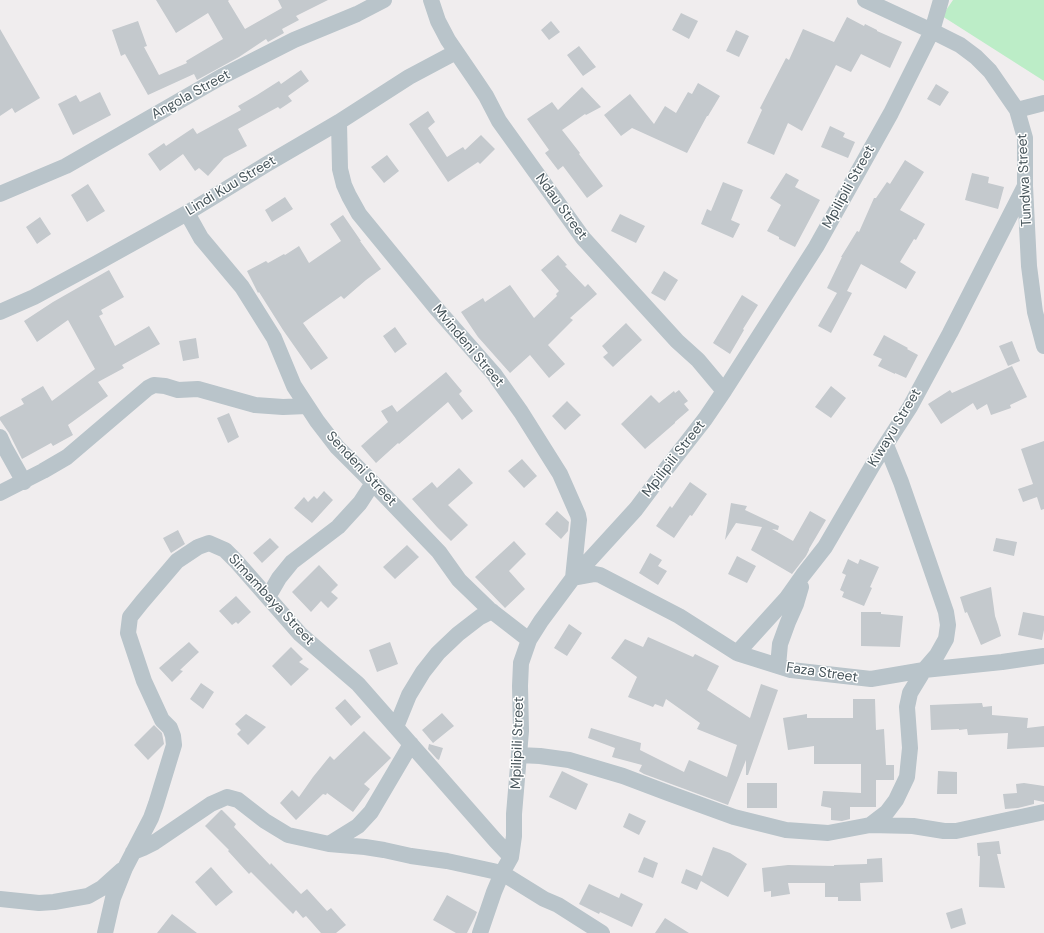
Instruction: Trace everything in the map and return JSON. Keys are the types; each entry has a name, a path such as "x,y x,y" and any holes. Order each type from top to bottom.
{"street":[{"name":"Angola Street","path":"0,194 66,166 221,77 294,40 357,14 384,0"},
{"name":"Ndau Street","path":"431,0 438,21 448,40 486,96 499,121 583,238 676,341 698,360 724,391"},
{"name":"Tundwa Street","path":"865,0 960,45 976,57 990,71 1017,110 1024,138 1029,266 1035,312 1044,346"},
{"name":"Mpilipili Street","path":"480,933 502,873 512,857 521,731 521,663 529,640 541,621 573,578 636,509 706,418 724,391 816,247 891,112 932,31 941,0"},
{"name":"Lindi Kuu Street","path":"0,312 34,297 187,213 339,122 409,77 456,52"},
{"path":"1017,110 1044,103"},
{"name":"Mvindeni Street","path":"339,122 340,169 346,190 359,214 436,308 494,374 521,412 560,474 580,520 573,578"},
{"name":"Kiwayu Street","path":"737,653 786,599 825,547 874,463 910,407 950,333 1025,186"},
{"name":"Sendeni Street","path":"187,213 201,238 242,287 274,338 294,386 317,421 337,447 439,552 459,580 492,611 529,640"},
{"path":"0,493 24,482 67,457 148,388 154,386 165,386 178,390 198,389 255,405 283,407 307,406"},
{"path":"0,437 24,482"},
{"path":"870,825 887,812 896,800 907,777 910,748 907,707 910,693 924,670 937,655 946,639 948,625 946,612 901,482 886,445"},
{"path":"268,597 279,578 292,562 338,527 360,503 373,483"},
{"name":"Simambaya Street","path":"105,933 113,898 125,868 151,818 174,745 170,728 162,720 144,681 128,632 130,617 177,561 198,547 209,543 225,550 300,634 358,684 495,840 512,857"},
{"name":"Faza Street","path":"573,578 595,574 600,575 679,616 737,653 790,670 871,680 924,670 1044,656"},
{"path":"778,666 780,644 796,604 804,575"},
{"path":"396,727 409,695 423,672 438,653 458,634 480,617 492,611"},
{"path":"329,844 358,826 371,812 411,744"},
{"path":"519,755 559,758 577,762 623,776 734,817 786,830 828,833 870,825 913,826 944,831 956,831 1044,812"},
{"path":"134,852 155,842 211,804 227,797 238,800 265,821 288,835 329,844 365,847 447,861 502,873 544,899 558,905 595,931"},
{"path":"0,899 39,903 88,896 102,888 125,868"}],"green space":[{"path":"953,0 1044,0 1044,81 942,16"}],"building":[{"path":"156,0 229,0 228,1 245,29 282,8 278,0 328,0 296,16 299,20 282,29 284,33 268,42 266,39 239,57 197,80 194,74 148,95 125,54 121,56 112,30 138,21 147,46 144,47 159,75 187,63 186,61 223,39 208,13 176,33"},
{"path":"681,13 698,21 689,39 672,30"},
{"path":"847,17 902,42 890,68 861,54 851,72 836,65 802,131 788,123 774,155 747,143 762,110 760,108 786,58 789,60 803,29 834,42"},
{"path":"551,21 560,32 549,40 541,30"},
{"path":"0,29 40,98 15,113 12,108 0,116"},
{"path":"736,30 749,36 739,57 726,51"},
{"path":"579,46 596,67 583,76 567,55"},
{"path":"301,70 309,81 288,96 292,101 280,109 278,107 238,129 247,146 224,158 208,176 199,168 195,171 183,154 160,171 148,154 164,143 166,146 193,128 197,134 241,110 238,106 279,81 281,84"},
{"path":"698,83 720,96 707,116 687,153 632,128 621,136 604,115 630,94 654,124 665,106 676,113 688,92 692,94"},
{"path":"936,84 949,92 940,106 927,99"},
{"path":"582,87 601,107 586,115 585,114 562,130 603,186 587,198 563,166 558,170 545,153 549,150 527,119 552,102 558,110"},
{"path":"100,92 111,115 73,135 58,104 76,95 80,102"},
{"path":"428,111 435,122 428,128 447,157 463,147 465,150 481,135 495,149 480,164 478,162 448,182 409,124"},
{"path":"830,126 845,133 843,137 855,142 848,158 821,147"},
{"path":"387,155 399,171 384,183 371,167"},
{"path":"905,160 924,172 900,210 925,224 916,240 914,239 900,262 916,272 906,289 861,264 847,291 852,293 831,333 818,326 837,293 827,288 841,257 857,231 859,232 874,198 876,198 887,182 890,184"},
{"path":"786,173 799,180 795,187 820,200 795,247 767,231 781,205 770,198"},
{"path":"972,173 989,177 988,183 1004,187 998,209 965,200"},
{"path":"723,182 743,190 731,220 740,224 733,238 701,224 707,209 711,211"},
{"path":"88,184 105,211 87,222 71,195"},
{"path":"285,197 293,209 272,222 265,210"},
{"path":"620,214 645,226 636,243 611,231"},
{"path":"343,215 381,269 344,299 341,296 303,323 328,358 311,370 259,292 258,293 247,271 266,261 268,263 284,254 285,255 299,246 309,263 341,241 330,224"},
{"path":"40,217 51,234 37,244 26,227"},
{"path":"558,255 567,265 565,266 585,287 588,284 597,294 570,318 573,320 548,345 565,364 549,378 530,355 510,373 478,337 461,312 483,298 485,302 510,285 534,318 557,296 556,294 559,291 541,270"},
{"path":"109,270 124,297 101,310 103,314 99,316 115,346 149,326 160,344 122,365 124,368 98,382 108,396 68,425 73,435 53,446 51,443 22,459 9,433 0,420 0,417 24,404 21,399 43,386 52,401 95,369 68,320 37,342 24,321 53,302"},
{"path":"664,271 678,280 665,301 651,293"},
{"path":"742,295 758,305 730,354 713,343"},
{"path":"626,323 642,340 613,367 603,357 608,353 602,346"},
{"path":"395,327 407,344 395,353 383,336"},
{"path":"884,335 918,355 906,378 878,366 882,359 873,355"},
{"path":"196,338 199,358 183,361 179,341"},
{"path":"1012,341 1020,361 1008,366 999,346"},
{"path":"1012,366 1027,397 1010,405 1011,408 991,415 987,404 977,410 973,403 941,424 928,404 950,390 952,393"},
{"path":"446,372 462,391 459,394 473,411 462,420 448,402 376,463 361,446 388,422 381,411 392,405 397,412"},
{"path":"831,386 846,398 831,418 815,407"},
{"path":"679,390 688,401 684,404 689,410 645,449 621,424 651,395 659,403 674,391 675,393"},
{"path":"567,401 581,415 565,430 552,416"},
{"path":"229,413 239,437 228,443 217,418"},
{"path":"1044,441 1044,509 1041,510 1037,497 1023,502 1018,489 1033,484 1021,449"},
{"path":"522,459 537,476 524,488 508,471"},
{"path":"459,468 473,483 448,505 468,525 451,541 412,499 432,482 437,488"},
{"path":"690,482 707,494 692,516 690,515 674,538 656,526 670,506 672,508"},
{"path":"324,491 333,500 312,523 294,508 304,497 308,502 314,496 317,499"},
{"path":"731,503 747,506 745,510 779,526 778,530 772,529 793,541 810,511 826,520 806,556 792,574 751,550 762,527 736,523 725,540"},
{"path":"557,511 569,522 568,531 561,539 545,524"},
{"path":"178,530 185,544 171,553 163,538"},
{"path":"270,538 279,547 262,563 253,553"},
{"path":"996,538 1017,542 1014,556 993,551"},
{"path":"514,541 526,554 509,571 525,589 505,608 475,577"},
{"path":"407,545 419,557 395,579 383,567"},
{"path":"650,553 662,560 658,566 667,571 658,585 639,573"},
{"path":"737,556 756,566 747,583 728,574"},
{"path":"848,559 858,564 860,559 879,567 870,587 872,588 864,606 842,597 844,592 840,590 846,575 842,573"},
{"path":"319,565 338,585 331,592 338,598 328,608 321,601 311,612 292,592"},
{"path":"991,587 995,616 1001,636 981,645 967,612 965,613 960,597"},
{"path":"236,596 251,612 238,624 236,622 232,625 219,611"},
{"path":"861,612 881,612 881,614 903,616 900,647 861,646"},
{"path":"1023,612 1044,616 1042,640 1018,635"},
{"path":"569,624 582,633 567,656 554,648"},
{"path":"648,637 693,657 695,654 719,666 707,690 750,718 761,684 778,690 748,775 746,775 746,760 728,805 644,774 639,771 642,765 612,757 615,748 588,738 591,728 641,743 640,750 684,772 689,760 727,777 737,745 697,729 700,723 666,699 663,707 655,704 653,707 628,697 637,677 611,658 625,639 643,647"},
{"path":"189,642 199,652 180,670 183,671 172,682 159,668"},
{"path":"390,642 398,664 377,672 369,650"},
{"path":"291,647 303,659 299,662 309,669 291,686 272,666"},
{"path":"201,683 214,692 203,709 190,699"},
{"path":"345,699 361,717 351,726 335,708"},
{"path":"853,699 875,699 876,730 884,729 886,765 894,765 894,780 876,780 876,807 850,807 850,819 842,821 831,820 831,808 821,806 823,791 861,793 861,764 814,764 814,746 788,750 783,718 807,714 807,718 853,718"},
{"path":"982,703 983,707 992,706 992,715 1028,718 1027,728 1044,726 1044,747 1007,749 1008,733 968,735 967,729 931,730 930,705"},
{"path":"442,713 454,726 433,743 422,730"},
{"path":"246,714 266,727 248,745 237,734 241,730 235,724"},
{"path":"154,725 162,733 164,744 148,760 134,745"},
{"path":"364,731 391,758 364,784 370,789 353,812 327,793 326,795 323,794 296,820 280,803 292,790 299,797 330,756 334,760"},
{"path":"429,744 443,748 439,760 428,749"},
{"path":"562,771 588,784 576,810 549,797"},
{"path":"938,771 957,772 957,794 937,794"},
{"path":"747,783 777,783 777,808 747,808"},
{"path":"1024,783 1044,786 1044,802 1034,800 1034,804 1018,808 1005,809 1003,794 1017,793 1016,784"},
{"path":"221,810 236,824 234,827 270,865 271,863 301,894 307,889 327,911 331,908 346,925 336,933 321,933 306,916 303,918 296,910 293,914 251,872 249,874 228,851 229,850 205,826"},
{"path":"629,813 646,821 639,835 623,827"},
{"path":"999,841 1001,854 997,854 1005,888 979,887 980,856 978,856 977,843"},
{"path":"713,847 730,853 747,864 728,897 701,881 697,890 681,883 686,869 702,876"},
{"path":"644,857 658,863 653,878 638,872"},
{"path":"882,858 883,882 860,883 861,901 838,901 838,897 825,897 825,883 788,883 790,894 771,897 771,891 764,892 762,868 788,865 834,866 867,864 867,859"},
{"path":"211,867 233,892 216,906 195,882"},
{"path":"589,884 619,898 621,893 643,904 632,927 600,912 599,914 579,904"},
{"path":"447,895 477,912 467,933 456,933 433,920"},
{"path":"962,908 966,924 951,929 946,913"},
{"path":"172,914 197,933 157,933"},
{"path":"665,918 689,933 655,933"}]}
